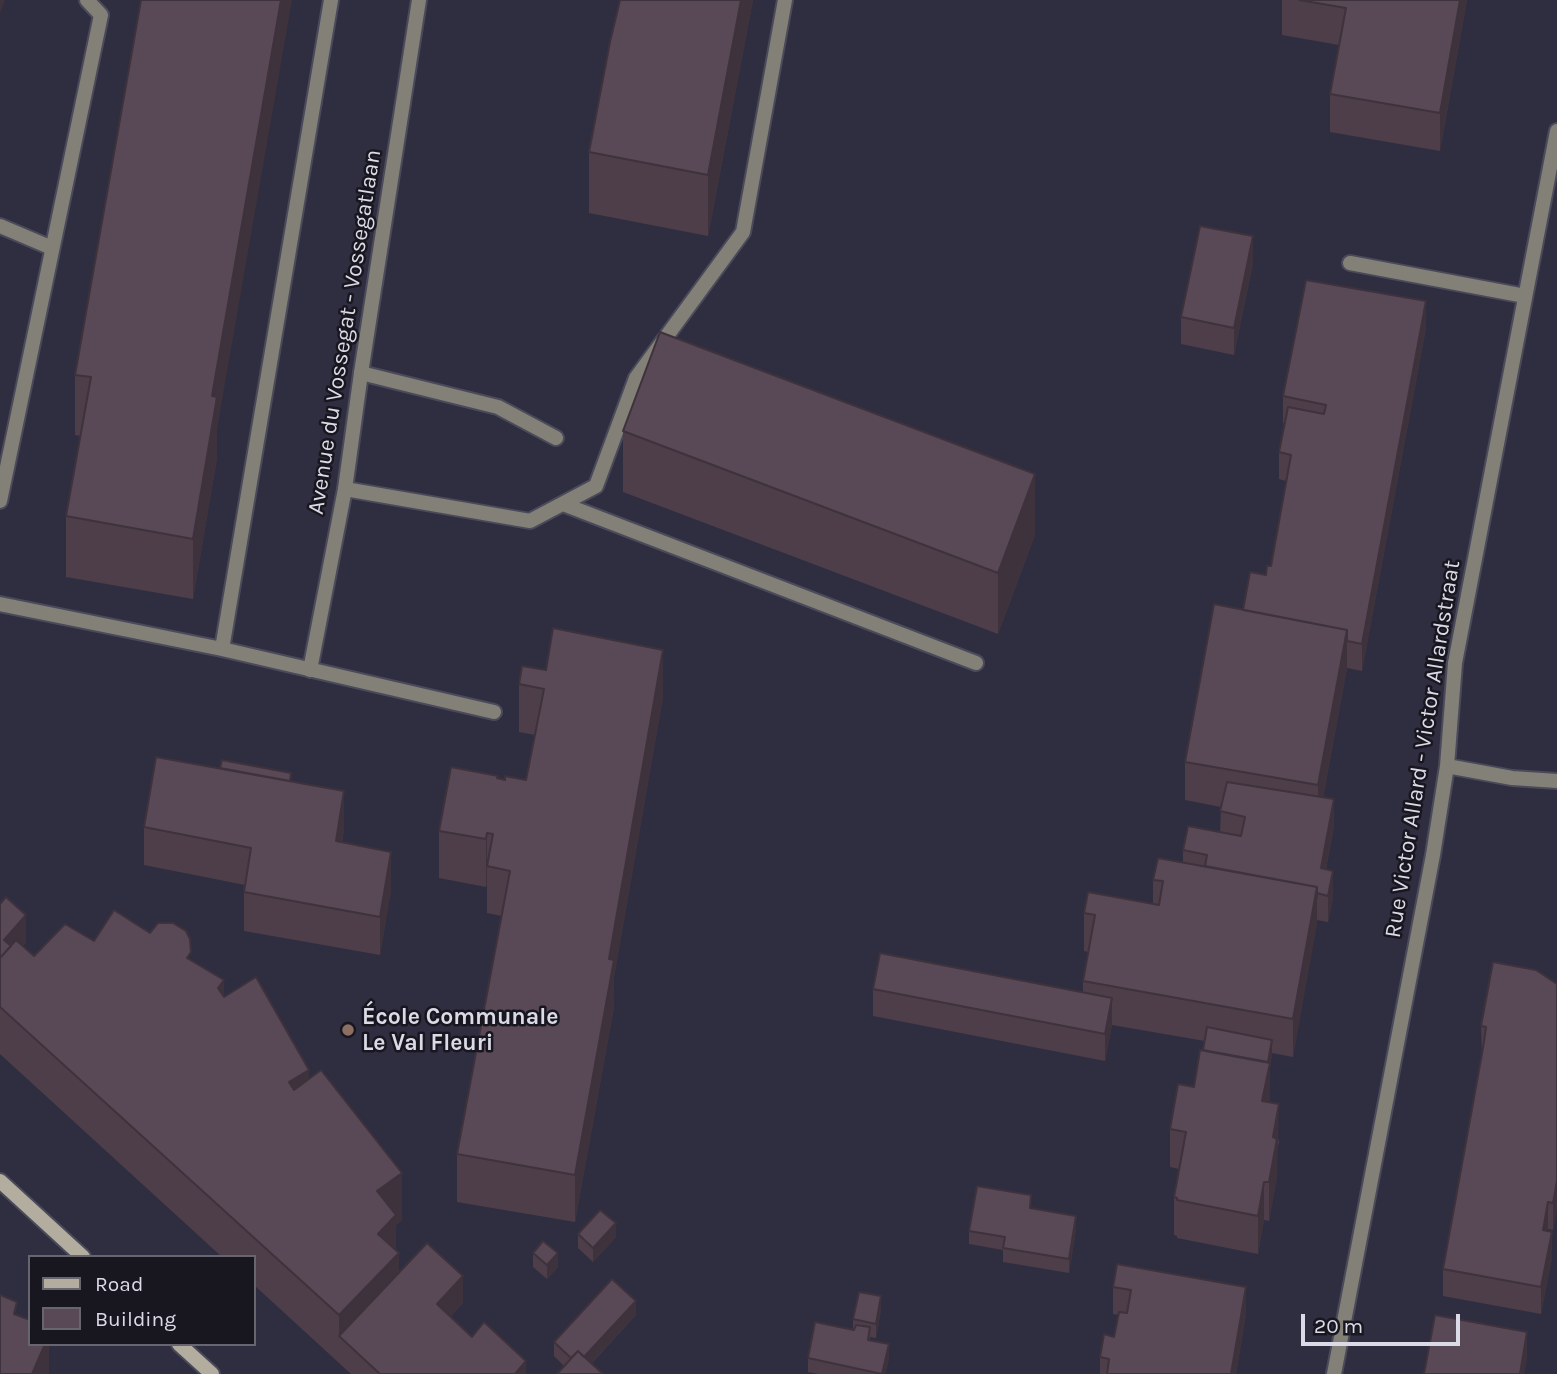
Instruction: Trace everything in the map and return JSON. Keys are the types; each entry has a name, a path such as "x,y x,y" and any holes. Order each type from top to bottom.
{"street":[{"path":"0,501 100,15 87,0"},
{"path":"222,649 331,0"},
{"name":"Avenue du Vossegat - Vossegatlaan","path":"310,670 345,489 360,373 419,0"},
{"path":"345,489 530,521 596,486 636,378 743,232 785,0"},
{"name":"Rue Victor Allard - Victor Allardstraat","path":"1334,1374 1433,855 1447,766 1455,663 1557,131"},
{"path":"0,226 52,248"},
{"path":"1350,263 1525,296"},
{"path":"360,373 498,407 556,438"},
{"path":"563,504 976,663"},
{"path":"0,604 222,649 494,712"},
{"path":"1447,766 1512,778 1557,781"},
{"path":"0,1181 81,1255"},
{"path":"181,1346 212,1374"}],"building":[{"path":"141,0 281,0 212,396 217,397 193,539 66,516 91,377 75,375"},
{"path":"620,0 741,0 708,175 589,152"},
{"path":"1299,0 1460,0 1440,113 1330,94 1346,8"},
{"path":"1200,226 1253,236 1234,328 1181,317"},
{"path":"1306,280 1426,301 1362,644 1347,641 1347,630 1243,610 1250,572 1266,575 1267,566 1271,566 1291,455 1279,452 1288,407 1324,414 1326,405 1283,396"},
{"path":"660,332 1035,474 998,573 623,431"},
{"path":"1214,604 1347,630 1318,785 1185,762"},
{"path":"553,628 663,650 609,959 614,960 575,1175 457,1154 510,871 487,866 493,834 487,833 486,839 439,831 451,767 498,776 497,778 505,780 505,776 526,780 544,689 519,684 522,666 546,670"},
{"path":"156,757 344,791 336,841 391,852 380,917 244,892 251,848 144,827"},
{"path":"222,760 291,773 290,781 220,768"},
{"path":"1227,782 1334,799 1321,868 1333,871 1328,896 1317,893 1317,887 1205,866 1207,855 1183,850 1188,826 1241,836 1245,817 1220,811"},
{"path":"1158,858 1317,887 1293,1019 1083,981 1095,915 1084,913 1088,892 1159,905 1163,881 1153,880"},
{"path":"6,897 26,915 4,940 11,946 0,958 0,904"},
{"path":"114,910 150,933 158,923 173,923 186,931 191,952 187,958 224,980 218,988 224,997 256,977 309,1070 289,1082 294,1090 321,1070 402,1173 377,1191 396,1215 378,1234 399,1253 339,1315 0,1007 0,958 16,940 34,956 65,924 94,941"},
{"path":"880,953 1112,998 1105,1034 873,989"},
{"path":"1493,962 1536,970 1557,984 1557,1181 1553,1203 1548,1202 1543,1230 1552,1232 1541,1287 1443,1269 1483,1048 1486,1027 1481,1026"},
{"path":"1207,1027 1272,1040 1268,1062 1203,1050"},
{"path":"1200,1050 1270,1063 1262,1101 1279,1104 1273,1137 1277,1139 1269,1182 1264,1182 1258,1216 1177,1200 1174,1197 1186,1132 1170,1129 1178,1084 1194,1087"},
{"path":"977,1186 1031,1195 1030,1208 1076,1216 1069,1259 1003,1248 1005,1237 969,1231"},
{"path":"600,1210 616,1223 593,1248 578,1234"},
{"path":"543,1241 558,1253 547,1265 533,1253"},
{"path":"427,1243 463,1276 437,1304 472,1337 484,1322 526,1361 515,1374 380,1374 339,1336"},
{"path":"1117,1264 1246,1287 1231,1374 1107,1374 1109,1359 1100,1357 1104,1334 1114,1337 1119,1312 1127,1313 1131,1290 1113,1287"},
{"path":"612,1279 636,1301 584,1357 578,1351 571,1358 554,1342"},
{"path":"859,1292 881,1296 876,1324 853,1319"},
{"path":"0,1295 17,1302 14,1314 28,1319 28,1346 44,1346 32,1374 0,1374"},
{"path":"1435,1315 1527,1332 1520,1374 1424,1374"},
{"path":"815,1322 854,1330 856,1325 870,1327 868,1340 889,1344 882,1374 808,1358"},
{"path":"578,1351 603,1374 557,1374"}],"place":[{"name":"École Communale Le Val Fleuri","path":"348,1030"}]}
